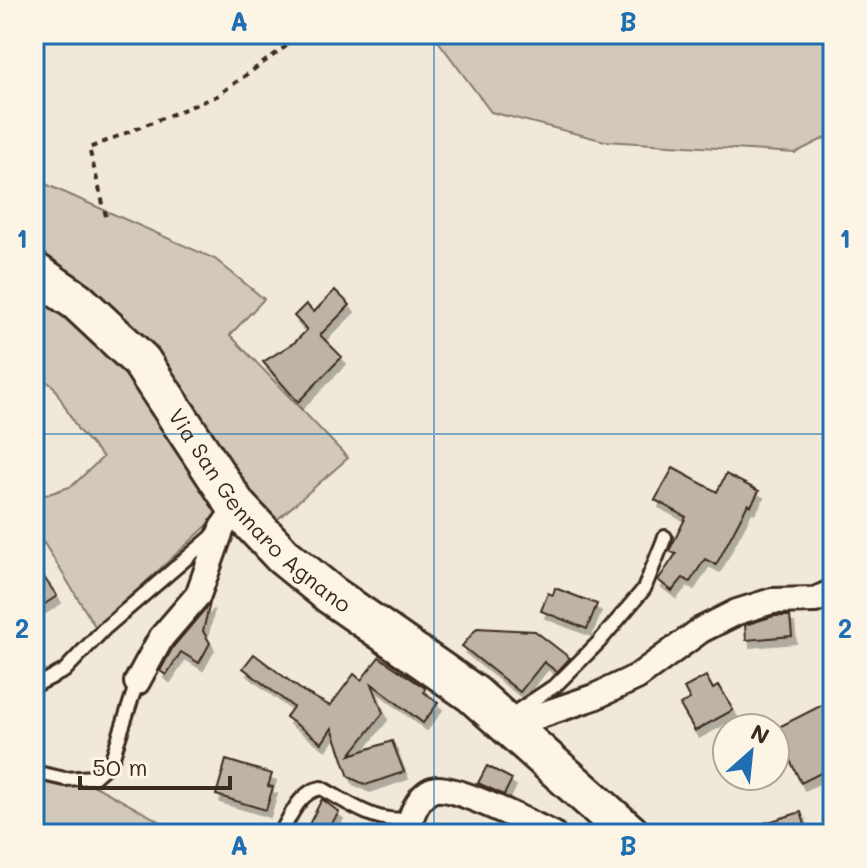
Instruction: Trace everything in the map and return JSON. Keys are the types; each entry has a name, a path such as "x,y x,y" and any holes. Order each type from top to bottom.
{"main road":[{"name":"Via San Gennaro Agnano","path":"34,272 77,301 141,361 229,518 331,595 473,694 630,834"}],"street":[{"path":"137,682 161,638 198,595 229,518"},
{"path":"506,724 594,697 637,677 701,630 737,612 772,601 827,598"},
{"path":"408,826 427,794 436,789 455,792 553,834"}],"lane":[{"path":"34,686 64,671 104,629 229,518"},
{"path":"506,724 556,685 599,642 644,589 665,537"},
{"path":"34,772 65,779 94,777 111,762 137,682"},
{"path":"280,834 300,799 312,789 321,788 373,816 408,826"}],"path":[{"path":"106,216 89,148 217,96 303,34"}],"shaded area":[{"path":"433,34 833,34 833,134 795,153 605,141 491,112"},
{"path":"34,179 215,259 264,299 230,335 348,458 271,525 127,327 34,250"},
{"path":"34,296 81,326 138,377 223,511 96,628 44,543 34,544 34,499 72,486 103,457 78,430 54,387 34,372"},
{"path":"34,780 55,785 88,782 178,834 34,834"}],"building":[{"path":"335,290 350,305 320,335 342,357 298,402 263,362 295,342 307,330 294,316 306,304 314,312"},
{"path":"673,468 717,492 726,474 759,491 751,506 748,504 716,565 705,559 690,582 683,578 672,591 658,580 676,554 669,551 686,517 655,500"},
{"path":"34,563 57,596 34,611"},
{"path":"555,588 597,604 587,629 541,611 548,593 553,595"},
{"path":"210,603 203,631 210,643 199,663 181,652 166,675 160,671 173,647"},
{"path":"774,616 790,616 792,636 746,640 745,625"},
{"path":"477,628 535,631 570,658 557,672 544,662 520,692 462,646"},
{"path":"254,654 304,692 330,706 354,674 361,680 379,657 425,688 424,692 438,703 423,723 372,684 383,713 350,755 392,741 404,772 366,785 349,777 332,728 322,743 286,717 293,707 243,668"},
{"path":"706,676 713,689 719,685 733,710 711,712 711,722 695,731 680,705 690,699 684,688"},
{"path":"828,702 833,711 833,767 801,783 791,762 791,721"},
{"path":"226,760 272,774 268,786 273,787 266,810 216,795"},
{"path":"487,766 512,779 504,795 478,783"},
{"path":"322,799 339,812 325,834 304,834"},
{"path":"801,812 808,834 743,834 742,830"}]}
